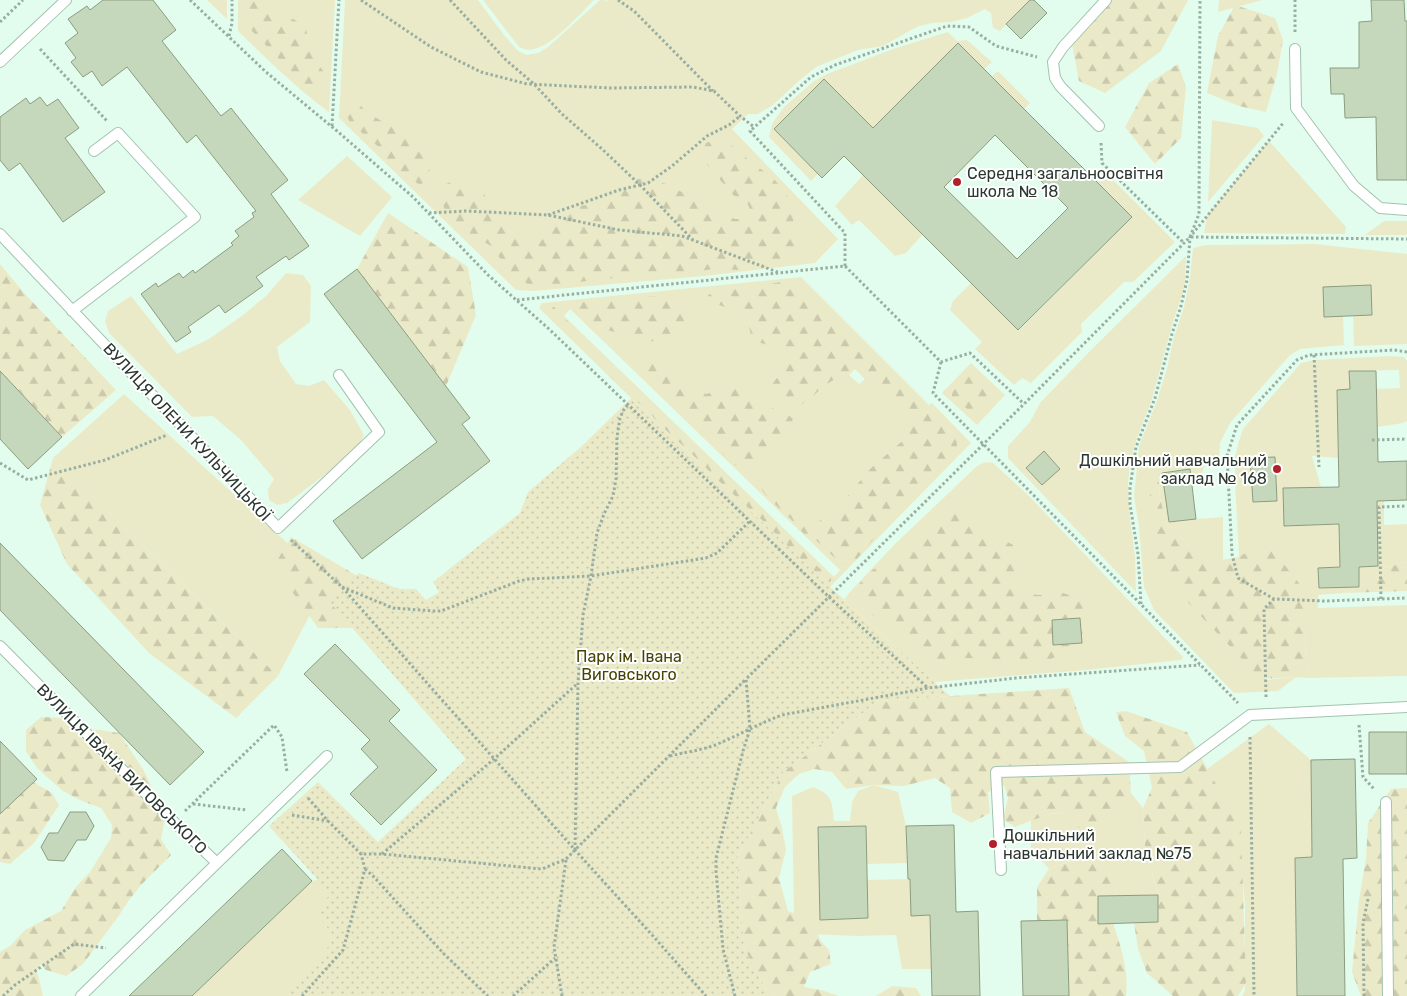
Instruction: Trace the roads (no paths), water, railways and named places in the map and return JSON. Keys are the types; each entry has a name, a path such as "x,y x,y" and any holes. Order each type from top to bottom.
{"lane":[{"path":"0,62 66,0"},
{"path":"1100,126 1060,86 1055,78 1053,62 1063,47 1106,0"},
{"path":"1295,49 1296,108 1354,186 1380,208 1407,210"},
{"path":"72,311 195,217 118,132 94,151"},
{"name":"ВУЛИЦЯ ОЛЕНИ КУЛЬЧИЦЬКОЇ","path":"0,234 278,528 379,432 339,375"},
{"name":"ВУЛИЦЯ ІВАНА ВИГОВСЬКОГО","path":"0,646 216,863 81,996"},
{"path":"1001,870 996,772 1180,767 1250,715 1407,707"},
{"path":"216,863 327,756"},
{"path":"1386,802 1388,996"}],"place":[{"name":"Середня загальноосвітня школа № 18","path":"957,182"},
{"name":"Дошкільний навчальний заклад № 168","path":"1277,469"},
{"name":"Дошкільний навчальний заклад №75","path":"993,844"}],"park label":[{"name":"Парк ім. Івана Виговського","path":"629,665"}]}
